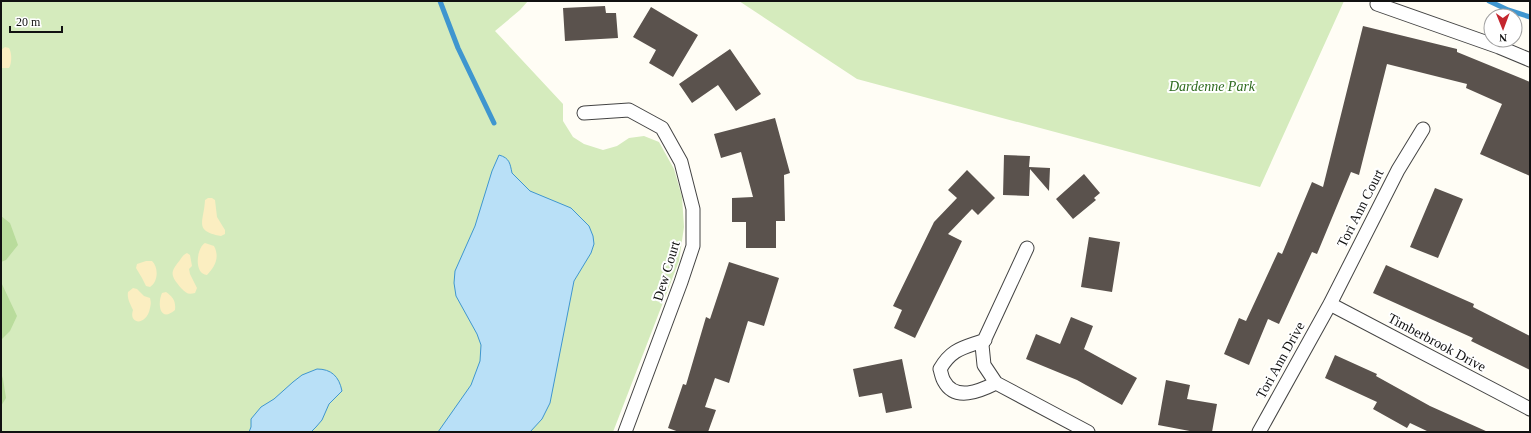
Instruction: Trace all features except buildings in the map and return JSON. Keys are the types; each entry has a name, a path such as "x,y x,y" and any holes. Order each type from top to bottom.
{"street":[{"path":"1377,4 1499,47 1530,60"},
{"name":"Dew Court","path":"584,113 628,110 662,128 681,162 693,208 693,246 625,432"},
{"name":"Tori Ann Court","path":"1330,304 1398,170 1423,129"},
{"path":"1027,248 982,345 984,365 996,383 1088,432"},
{"name":"Timberbrook Drive","path":"1330,304 1530,409"},
{"name":"Tori Ann Drive","path":"1259,432 1330,304"},
{"path":"985,340 956,351 946,358 940,369 944,382 952,390 970,394 996,383"}],"green space":[{"path":"1,1 528,1 520,10 495,31 563,104 563,121 573,137 584,144 603,150 617,146 629,138 644,136 659,142 674,169 682,197 684,227 679,261 613,432 1,432"},
{"name":"Dardenne Park","path":"739,1 1344,1 1260,187 857,79"},
{"path":"1,216 10,223 18,245 6,260 1,262"},
{"path":"1,282 17,316 10,331 2,339 1,343"},
{"path":"1,373 6,398 1,406"}],"sand":[{"path":"5,47 9,48 10,50 11,63 9,68 1,68 1,50"},
{"path":"208,198 215,200 217,217 225,230 225,234 221,236 212,234 203,228 202,220 205,200"},
{"path":"205,243 214,246 217,254 216,262 207,275 203,274 198,265 198,255 202,245"},
{"path":"187,253 190,255 192,266 189,269 190,274 197,288 193,294 187,293 183,290 173,277 173,271 176,264"},
{"path":"152,261 157,271 155,282 150,287 146,286 136,268 137,264"},
{"path":"133,288 137,289 144,296 150,298 151,301 148,314 145,318 138,321 133,319 133,310 128,297 128,292"},
{"path":"166,292 174,300 175,310 166,314 161,310 160,302 162,293"}],"water":[{"path":"499,155 503,156 507,160 510,164 512,173 530,191 571,208 589,226 594,244 591,253 574,281 550,403 542,419 530,432 438,432 471,385 480,361 481,345 477,334 456,296 454,283 455,271 475,226 492,171"},
{"path":"317,369 326,370 334,374 339,381 342,391 329,404 322,420 311,432 249,432 251,427 251,419 261,407 274,399 302,375"}],"waterway":[{"path":"440,1 458,48 494,123"},
{"path":"1489,1 1508,10 1530,17"}]}
